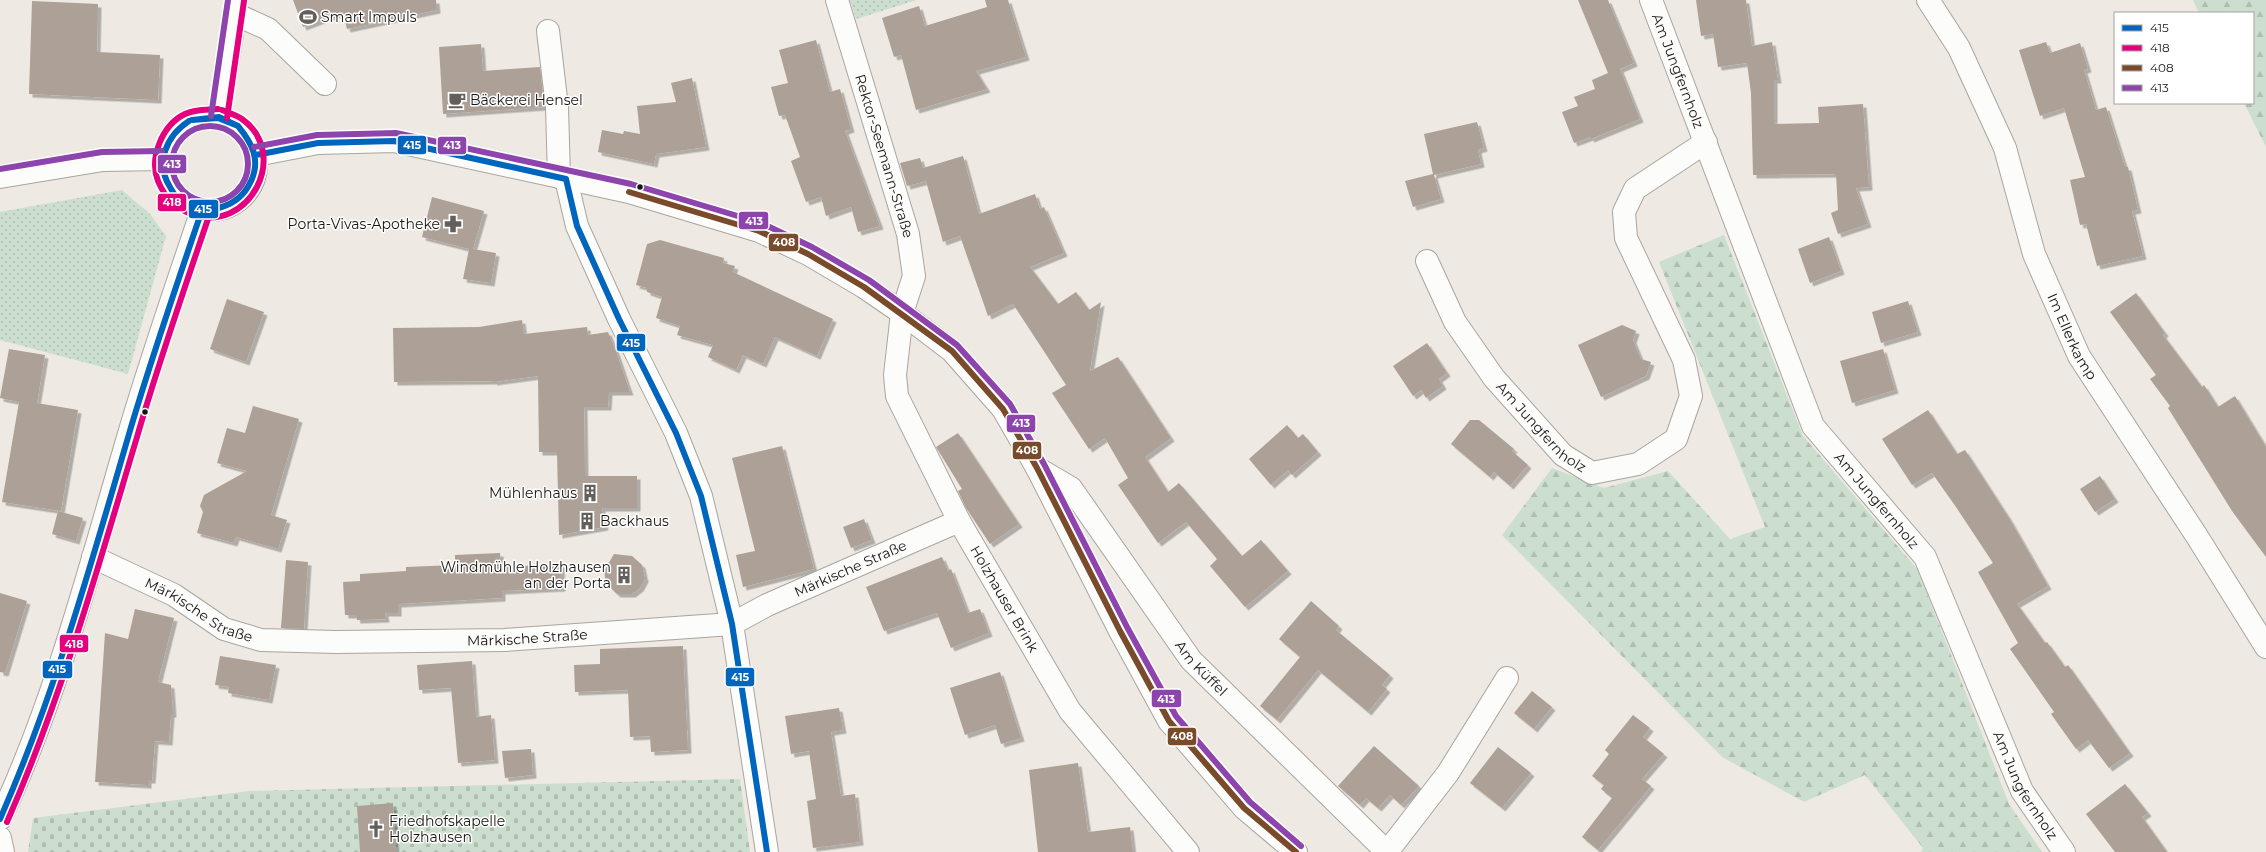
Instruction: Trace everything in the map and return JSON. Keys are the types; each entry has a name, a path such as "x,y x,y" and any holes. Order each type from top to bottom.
{"street":[{"name":"Rektor-Seemann-Straße","path":"837,0 908,234 914,276 902,313"},
{"name":"Am Jungfernholz","path":"1651,0 1813,426 1925,558 2022,791 2064,852"},
{"name":"Im Ellerkamp","path":"1928,0 1960,48 2005,148 2034,254 2078,356 2198,538 2266,647"},
{"path":"219,117 235,7 268,29 325,84"},
{"path":"548,30 557,107 562,178 577,226 619,319 676,433 701,496 732,624 767,852"},
{"path":"219,117 238,126 250,140 256,155 256,172 244,196 220,210 202,210 180,201 166,181 162,159 169,140 189,121 219,117"},
{"path":"256,155 318,143 394,141 629,192 759,230 808,254 864,287 902,313 952,351 998,403 1038,468 1120,631 1169,721 1244,808 1296,852"},
{"name":"Am Jungfernholz","path":"1427,261 1455,322 1489,372 1563,455 1592,473 1638,464 1676,439 1691,396 1684,360 1626,238 1624,212 1635,189 1706,142"},
{"path":"0,177 103,160 162,159"},
{"path":"0,819 22,772 69,634 142,391 202,210"},
{"name":"Holzhauser Brink","path":"902,313 895,375 897,396 959,521 1070,711 1188,852"},
{"name":"Am Küffel","path":"1038,468 1071,488 1191,660 1387,852 1448,773 1507,678"},
{"name":"Märkische Straße","path":"93,557 174,595 224,629 261,640 336,642 504,640 732,624 768,605 959,521"},
{"path":"0,838 3,852"}],"green space":[{"path":"850,0 917,0 856,19"},
{"path":"2193,0 2266,0 2266,147 2244,104 2254,104 2254,12 2199,12"},
{"path":"122,190 150,214 166,236 128,374 0,340 0,212"},
{"path":"1724,235 1803,436 1918,570 2009,804 2042,852 1921,852 1923,848 1865,775 1804,802 1722,757 1502,535 1552,468 1604,488 1668,471 1730,539 1765,527 1659,262"},
{"path":"740,779 750,852 28,852 33,818 249,791"}],"building":[{"path":"293,0 436,0 437,10 347,29 343,12 303,27"},
{"path":"985,0 1008,0 1026,57 976,71 987,89 916,110 901,55 894,57 882,18 919,6 925,26 987,7"},
{"path":"1578,0 1608,0 1634,63 1620,69 1640,119 1591,139 1590,137 1574,143 1562,112 1578,106 1574,97 1595,89 1592,80 1608,73"},
{"path":"1696,0 1746,0 1752,46 1772,42 1778,80 1774,80 1774,124 1819,123 1818,107 1863,104 1869,187 1856,188 1868,224 1838,234 1831,213 1838,210 1836,174 1753,175 1751,93 1747,63 1718,67 1713,34 1701,36"},
{"path":"32,1 98,4 97,52 160,55 158,100 29,94"},
{"path":"816,40 830,92 840,89 851,129 845,131 880,226 858,232 851,207 826,216 821,197 806,202 791,161 800,157 785,115 779,116 771,87 788,83 779,50"},
{"path":"2046,42 2050,53 2080,43 2088,69 2084,70 2096,110 2106,107 2125,167 2128,167 2138,210 2132,211 2143,256 2097,266 2086,224 2080,225 2070,180 2085,177 2064,108 2040,116 2019,50"},
{"path":"481,44 483,71 540,67 544,107 443,114 439,47"},
{"path":"692,78 706,147 656,154 654,164 598,152 602,130 623,134 624,131 640,134 637,106 676,102 671,83"},
{"path":"1477,122 1484,148 1478,150 1481,164 1434,175 1441,199 1413,207 1405,181 1433,174 1424,134"},
{"path":"963,156 979,214 1035,194 1040,209 1044,207 1064,253 1030,267 1058,304 1076,292 1089,310 1101,302 1090,371 1118,357 1171,438 1145,457 1168,492 1179,483 1242,556 1261,540 1288,571 1245,607 1210,566 1217,559 1186,522 1158,543 1118,485 1128,478 1105,438 1089,449 1052,393 1066,385 1013,304 988,316 960,236 943,242 926,181 907,186 900,163 920,158 923,168"},
{"name":"Porta-Vivas-Apotheke","path":"432,197 484,211 473,249 496,253 491,283 463,279 469,249 422,237"},
{"path":"1829,237 1841,271 1810,283 1798,249"},
{"path":"660,240 724,258 723,263 735,266 733,272 833,319 817,356 775,337 763,364 743,355 736,370 708,357 713,345 677,335 680,326 656,318 662,297 647,292 647,288 636,285 647,244"},
{"path":"2136,293 2165,333 2163,335 2202,387 2204,385 2218,407 2235,396 2266,447 2266,557 2232,511 2168,408 2170,406 2150,379 2156,375 2110,312"},
{"path":"227,299 264,312 246,362 210,349"},
{"path":"1908,301 1918,332 1881,343 1872,312"},
{"path":"522,320 524,334 587,327 588,335 608,332 616,351 630,392 609,392 608,407 584,407 585,476 637,476 637,508 602,508 605,527 559,535 557,452 539,452 538,376 494,382 394,382 393,328 479,327"},
{"path":"1622,325 1636,331 1633,340 1641,359 1651,362 1646,376 1601,397 1578,345"},
{"path":"1427,343 1447,373 1439,379 1443,386 1426,398 1421,390 1413,396 1393,366"},
{"path":"9,349 45,355 37,403 78,410 61,511 2,502 19,402 0,398"},
{"path":"1883,349 1895,390 1852,403 1840,361"},
{"path":"253,406 299,419 271,515 287,520 278,549 236,537 234,543 197,533 203,512 200,506 204,495 247,471 217,463 227,428 245,433"},
{"path":"1928,410 1957,454 1965,450 2009,518 2048,586 2017,604 2045,643 2047,642 2065,667 2068,665 2130,753 2109,768 2088,740 2076,749 2051,714 2054,712 2010,649 2018,643 1978,572 1993,563 1956,507 1932,473 1912,485 1882,439"},
{"path":"1470,420 1479,420 1514,449 1512,451 1528,465 1510,486 1494,472 1490,477 1451,444"},
{"path":"1287,425 1298,438 1303,434 1318,452 1292,475 1288,470 1271,485 1249,459"},
{"path":"958,433 1019,524 990,544 966,508 958,491 962,489 936,447"},
{"path":"782,446 814,569 743,587 736,555 755,551 732,458"},
{"path":"2100,476 2115,499 2095,512 2080,489"},
{"path":"58,511 83,518 76,541 52,534"},
{"path":"864,519 872,540 851,548 843,527"},
{"path":"500,553 501,567 561,564 562,588 502,591 502,598 398,604 398,613 385,613 386,619 357,620 356,615 345,615 343,582 360,581 360,574 406,571 406,567 455,565 455,555"},
{"name":"Windmühle Holzhausen an der Porta","path":"614,554 632,556 642,565 645,579 640,588 632,594 617,594 606,583 604,571"},
{"path":"942,557 948,571 951,569 968,613 980,609 989,633 951,648 937,613 884,631 866,587"},
{"path":"286,560 308,562 304,629 281,628"},
{"path":"0,593 27,601 5,673 0,672"},
{"path":"1311,601 1339,626 1336,630 1390,675 1382,685 1387,689 1368,712 1318,670 1277,720 1260,706 1300,657 1279,639"},
{"path":"135,609 174,618 158,682 171,685 173,714 171,714 169,742 155,741 152,780 148,780 148,785 95,782 105,633 128,639"},
{"path":"683,646 688,750 651,752 650,736 630,737 628,690 575,692 574,665 600,664 600,649"},
{"path":"220,656 276,665 269,700 228,693 229,687 215,685"},
{"path":"472,661 476,717 491,715 495,760 458,763 451,688 419,690 417,665"},
{"path":"1000,672 1021,738 1001,744 995,725 965,735 950,688"},
{"path":"1532,691 1552,707 1534,729 1514,713"},
{"path":"839,708 843,730 831,732 841,796 855,794 860,842 813,848 807,801 816,799 809,751 791,754 785,716"},
{"path":"1633,715 1650,728 1643,737 1664,754 1642,779 1651,786 1598,850 1582,837 1612,798 1601,789 1604,785 1592,776 1609,754 1605,750"},
{"path":"1374,746 1419,786 1401,805 1390,795 1378,808 1366,798 1360,805 1338,786"},
{"path":"1498,747 1531,773 1502,808 1470,783"},
{"path":"531,749 533,775 505,778 502,751"},
{"path":"1078,763 1088,832 1130,827 1133,852 1038,852 1029,770"},
{"path":"2125,784 2148,813 2142,817 2167,852 2115,852 2086,814"},
{"name":"Friedhofskapelle Holzhausen","path":"393,803 396,852 360,852 357,806"}],"transit line":[{"name":"413","path":"211,116 228,0"},
{"name":"418","path":"227,118 244,1"},
{"name":"418","path":"218,109 193,111 177,119 164,134 157,153 155,162 156,172 161,187 171,202 180,209 191,214 212,217 230,213 246,202 257,188 263,170 263,152 256,134 242,119 222,110"},
{"name":"415","path":"192,120 219,117 238,126"},
{"name":"415","path":"192,120 218,118 238,126"},
{"name":"415","path":"189,121 174,134 169,142 165,151 163,169 173,193 178,199 191,207 201,209 221,207 239,198 251,181 255,166 254,152 238,126"},
{"name":"413","path":"203,126 217,126 231,132 242,143 248,157 248,164 248,171 245,179 237,191 231,196 217,202 203,202 189,196 178,185 172,171 172,157 178,143 189,132 203,126"},
{"name":"413","path":"254,147 317,135 396,133 631,184 761,223 812,247 869,280 957,345 1010,404 1044,464 1127,627 1176,716 1250,802 1301,846"},
{"name":"415","path":"256,155 318,143 394,141 566,179"},
{"name":"413","path":"0,169 102,152 162,151"},
{"name":"415","path":"566,179 577,226 619,319 676,433 701,496 732,624 767,852"},
{"name":"408","path":"629,192 759,231 808,254 864,287 952,351 1003,409 1037,468 1120,631 1169,721 1244,808 1296,852"},
{"name":"415","path":"0,819 20,772 55,677 86,580 146,378 202,210"},
{"name":"418","path":"7,822 27,775 62,680 154,380 210,213"}],"place":[{"name":"Smart Impuls","path":"308,17"},
{"name":"Bäckerei Hensel","path":"457,100"},
{"name":"Porta-Vivas-Apotheke","path":"453,224"},
{"name":"Mühlenhaus","path":"590,493"},
{"name":"Backhaus","path":"587,521"},
{"name":"Windmühle Holzhausen an der Porta","path":"624,575"},
{"name":"Friedhofskapelle Holzhausen","path":"376,829"}]}
